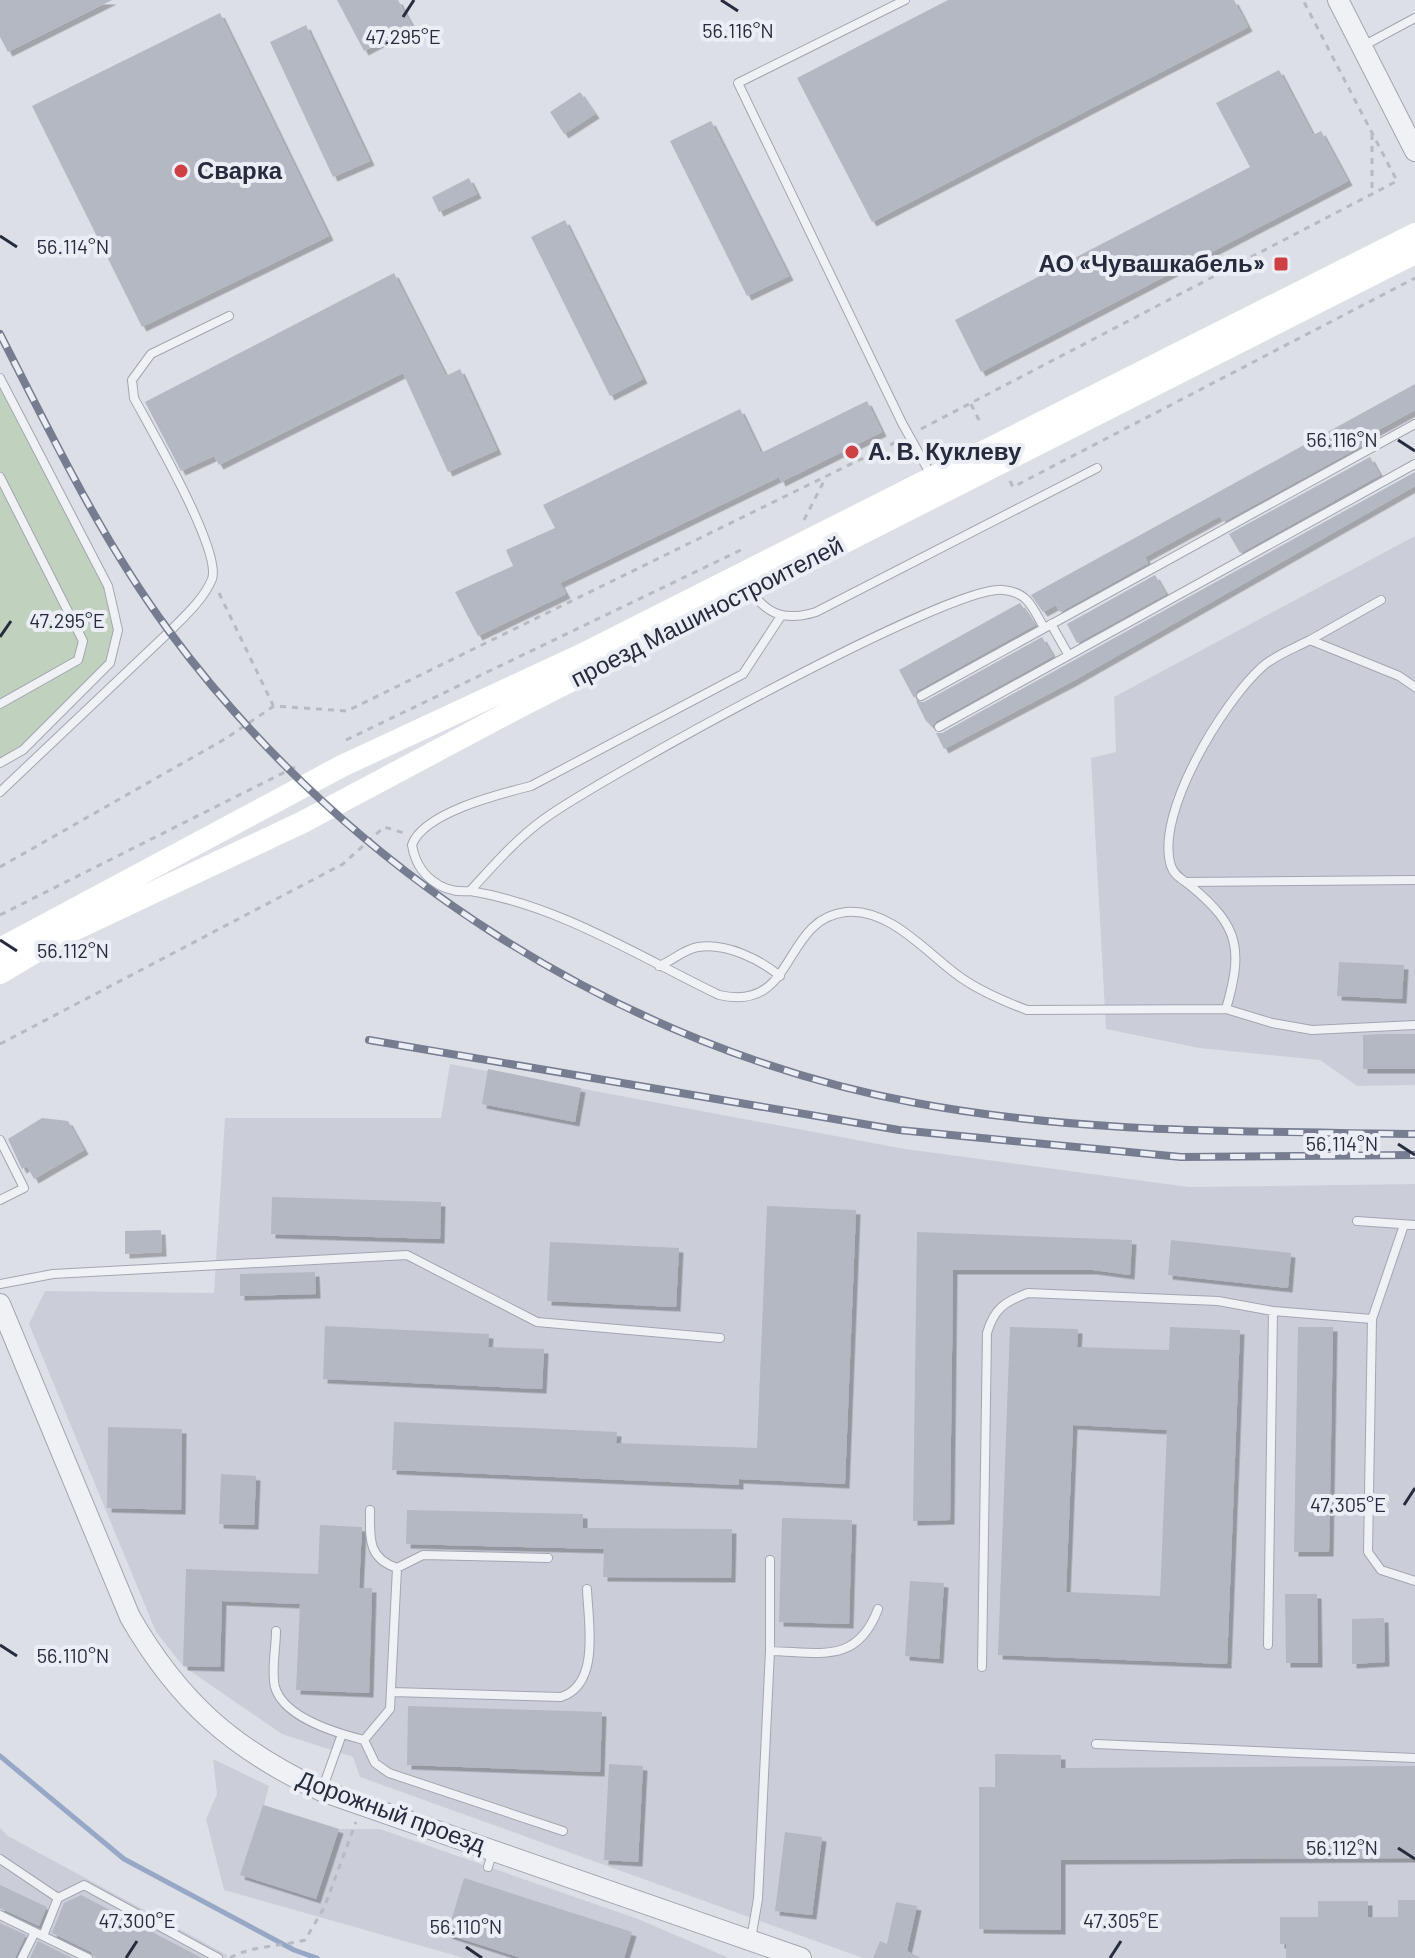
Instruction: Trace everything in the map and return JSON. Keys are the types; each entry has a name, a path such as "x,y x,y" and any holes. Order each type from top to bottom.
{"main road":[{"name":"проезд Машиностроителей","path":"0,973 67,933 329,809 746,582 1415,234"},
{"name":"проезд Машиностроителей","path":"937,485 1415,253"},
{"name":"проезд Машиностроителей","path":"0,949 329,773 583,654 746,582"}],"street":[{"path":"1338,0 1415,151"},
{"name":"Дорожный проезд","path":"0,1304 130,1617 156,1662 188,1702 232,1740 275,1769 322,1791 491,1858 750,1939 801,1958"}],"lane":[{"path":"905,0 738,83 908,436 937,485"},
{"path":"1362,47 1415,18"},
{"path":"0,792 177,624 212,579 213,569 198,520 134,398 132,380 151,354 229,316"},
{"path":"0,378 108,586 118,630 110,663 23,750 0,763"},
{"path":"921,696 1415,424"},
{"path":"939,727 1415,464"},
{"path":"746,582 768,610 795,619 816,612 1097,468"},
{"path":"0,477 83,641 78,660 0,704"},
{"path":"470,891 498,858 525,834 573,801 761,696 932,610 999,589 1020,593 1028,599 1068,654"},
{"path":"1226,1009 1236,975 1237,947 1229,924 1171,868 1167,842 1181,791 1213,731 1249,680 1265,664 1381,600"},
{"path":"781,616 743,674 531,786 432,821 415,837 414,856 422,871 448,890 503,896 540,909 719,995 740,1000 760,995 780,976 806,934 824,919 847,912 874,917 905,932 958,976 998,999 1027,1010 1226,1009 1272,1023 1312,1030 1415,1025"},
{"path":"1310,640 1399,676 1415,687"},
{"path":"1186,882 1415,880"},
{"path":"659,966 698,947 717,948 754,958 780,976"},
{"path":"0,1140 24,1188 0,1200"},
{"path":"1357,1221 1415,1225"},
{"path":"1404,1225 1372,1319 1368,1552 1381,1570 1415,1581"},
{"path":"0,1284 53,1274 407,1255 537,1322 720,1338"},
{"path":"982,1667 987,1333 992,1315 1005,1301 1028,1293 1218,1301 1273,1311 1372,1319"},
{"path":"1268,1645 1273,1311"},
{"path":"370,1510 374,1555 397,1568"},
{"path":"397,1568 423,1555 548,1558"},
{"path":"750,1939 758,1899 770,1651 770,1560"},
{"path":"364,1740 384,1721 393,1692 397,1568"},
{"path":"393,1692 561,1697 570,1694 586,1668 589,1653 587,1589"},
{"path":"770,1651 835,1653 851,1648 867,1633 878,1609"},
{"path":"276,1631 275,1686 281,1699 294,1711 342,1734 364,1740 375,1763 389,1773 563,1831"},
{"path":"322,1791 342,1734"},
{"path":"1096,1744 1415,1758"},
{"path":"0,1859 58,1898"},
{"path":"22,1958 58,1898 84,1885 218,1958"},
{"path":"0,1915 88,1958"}],"path":[{"path":"0,867 225,739 274,706 347,711 908,436 1397,181 1303,0"},
{"path":"1372,133 1372,194"},
{"path":"1005,471 1013,487 1415,278"},
{"path":"971,404 981,424"},
{"path":"804,520 827,476"},
{"path":"336,746 746,547"},
{"path":"212,579 274,706"},
{"path":"0,915 309,760"},
{"path":"0,1044 343,864 384,827 415,837"},
{"path":"230,1958 246,1949 270,1949 305,1940 324,1908 361,1805"}],"shaded area":[{"path":"1415,536 1415,1085 1357,1086 1320,1060 1199,1048 1106,1029 1091,758 1116,752 1114,697"},
{"path":"450,1064 905,1149 1189,1187 1415,1184 1415,1958 863,1958 360,1777 353,1757 282,1734 183,1666 156,1632 29,1324 45,1291 214,1293 225,1118 441,1118"},
{"path":"213,1759 269,1786 264,1805 339,1829 380,1829 638,1919 729,1958 464,1958 224,1890 206,1819 217,1794"},
{"path":"0,1828 8,1836 227,1955 226,1958 0,1958"}],"green space":[{"path":"0,378 108,586 118,630 110,663 23,750 0,763"}],"building":[{"path":"0,0 112,0 8,52 0,37"},
{"path":"337,0 398,0 412,26 364,51"},
{"path":"948,0 1234,0 1248,27 872,222 797,78"},
{"name":"Сварка","path":"220,13 329,236 142,327 32,106"},
{"path":"306,25 370,161 333,177 270,42"},
{"path":"1279,70 1313,135 1321,131 1348,181 981,372 955,320 1250,167 1216,103"},
{"path":"580,92 595,114 564,134 550,112"},
{"path":"711,121 789,276 747,296 670,141"},
{"path":"469,178 477,194 439,212 432,197"},
{"path":"565,220 643,379 610,396 531,237"},
{"path":"394,273 446,376 460,369 497,450 448,472 403,373 219,465 214,456 181,471 145,402"},
{"path":"1415,384 1415,410 1360,440 1363,445 1223,522 1220,516 1145,557 1148,563 1060,612 1056,605 1043,612 1031,595"},
{"path":"867,401 882,432 781,482 779,477 560,583 566,594 478,636 455,592 513,566 506,550 555,528 543,505 740,409 761,453"},
{"path":"1370,457 1380,475 1240,553 1229,534"},
{"path":"1415,472 1415,486 1073,681 944,749 936,733 942,733"},
{"path":"1155,575 1166,594 1077,643 1067,624"},
{"path":"1020,603 1035,625 918,690 914,698 899,670"},
{"path":"1042,637 1053,656 932,726 926,721 916,701 924,702"},
{"path":"1339,962 1404,965 1402,999 1337,996"},
{"path":"1415,1034 1415,1069 1363,1069 1363,1035"},
{"path":"488,1069 581,1088 575,1122 482,1104"},
{"path":"42,1118 68,1121 84,1150 34,1179 27,1166 22,1169 8,1139"},
{"path":"272,1197 441,1202 440,1239 271,1234"},
{"path":"767,1206 856,1210 845,1484 739,1479 739,1485 392,1470 394,1422 617,1432 616,1443 757,1448"},
{"path":"161,1230 162,1252 125,1254 125,1231"},
{"path":"917,1232 1132,1240 1130,1275 1093,1270 953,1270 950,1520 913,1521"},
{"path":"1171,1240 1291,1253 1288,1288 1168,1275"},
{"path":"550,1242 679,1248 676,1307 547,1301"},
{"path":"315,1272 316,1294 240,1296 240,1274"},
{"path":"325,1326 489,1334 488,1347 544,1349 542,1389 323,1379"},
{"path":"1010,1327 1078,1329 1077,1347 1169,1350 1170,1327 1240,1330 1227,1664 998,1655","holes":["1073,1425 1167,1430 1160,1596 1066,1592"]},
{"path":"1298,1327 1333,1327 1329,1552 1294,1552"},
{"path":"108,1427 182,1429 181,1510 107,1508"},
{"path":"221,1474 256,1476 254,1525 219,1524"},
{"path":"407,1510 583,1514 583,1528 732,1529 731,1578 603,1577 604,1549 406,1544"},
{"path":"782,1518 852,1520 849,1624 779,1622"},
{"path":"320,1525 362,1527 359,1588 372,1588 369,1693 296,1690 300,1604 222,1601 220,1667 183,1666 186,1569 318,1574"},
{"path":"910,1581 944,1583 939,1659 905,1656"},
{"path":"1285,1594 1317,1594 1318,1663 1286,1663"},
{"path":"1384,1618 1385,1662 1352,1664 1352,1619"},
{"path":"408,1706 602,1712 600,1772 407,1765"},
{"path":"995,1754 1061,1755 1061,1768 1415,1766 1415,1858 1061,1860 1061,1930 979,1929 979,1787 995,1787"},
{"path":"609,1764 643,1766 638,1862 604,1860"},
{"path":"263,1805 339,1829 316,1899 240,1875"},
{"path":"785,1832 822,1837 812,1915 775,1911"},
{"path":"464,1878 632,1932 624,1958 521,1958 447,1934"},
{"path":"0,1885 47,1907 39,1926 0,1908"},
{"path":"81,1895 202,1958 95,1958 91,1952 52,1933 64,1903"},
{"path":"1398,1900 1415,1900 1415,1958 1286,1958 1286,1944 1280,1944 1280,1917 1318,1917 1318,1901 1368,1901 1368,1917 1398,1917"},
{"path":"896,1902 917,1906 907,1951 921,1958 873,1958 880,1941 887,1944"},
{"path":"0,1923 26,1935 15,1958 0,1958"},
{"path":"38,1941 72,1958 30,1958"}],"waterway":[{"path":"0,1756 124,1859 294,1950 317,1958"}],"railway":[{"path":"0,334 78,486 121,560 169,631 240,718 319,799 406,872 499,937 597,993 700,1040 807,1077 916,1103 1103,1126 1415,1134"},
{"path":"369,1040 899,1130 1181,1157 1415,1155"}],"place":[{"name":"Сварка","path":"181,171"},
{"name":"АО «Чувашкабель»","path":"1281,264"},
{"name":"А. В. Куклеву","path":"852,452"}]}
